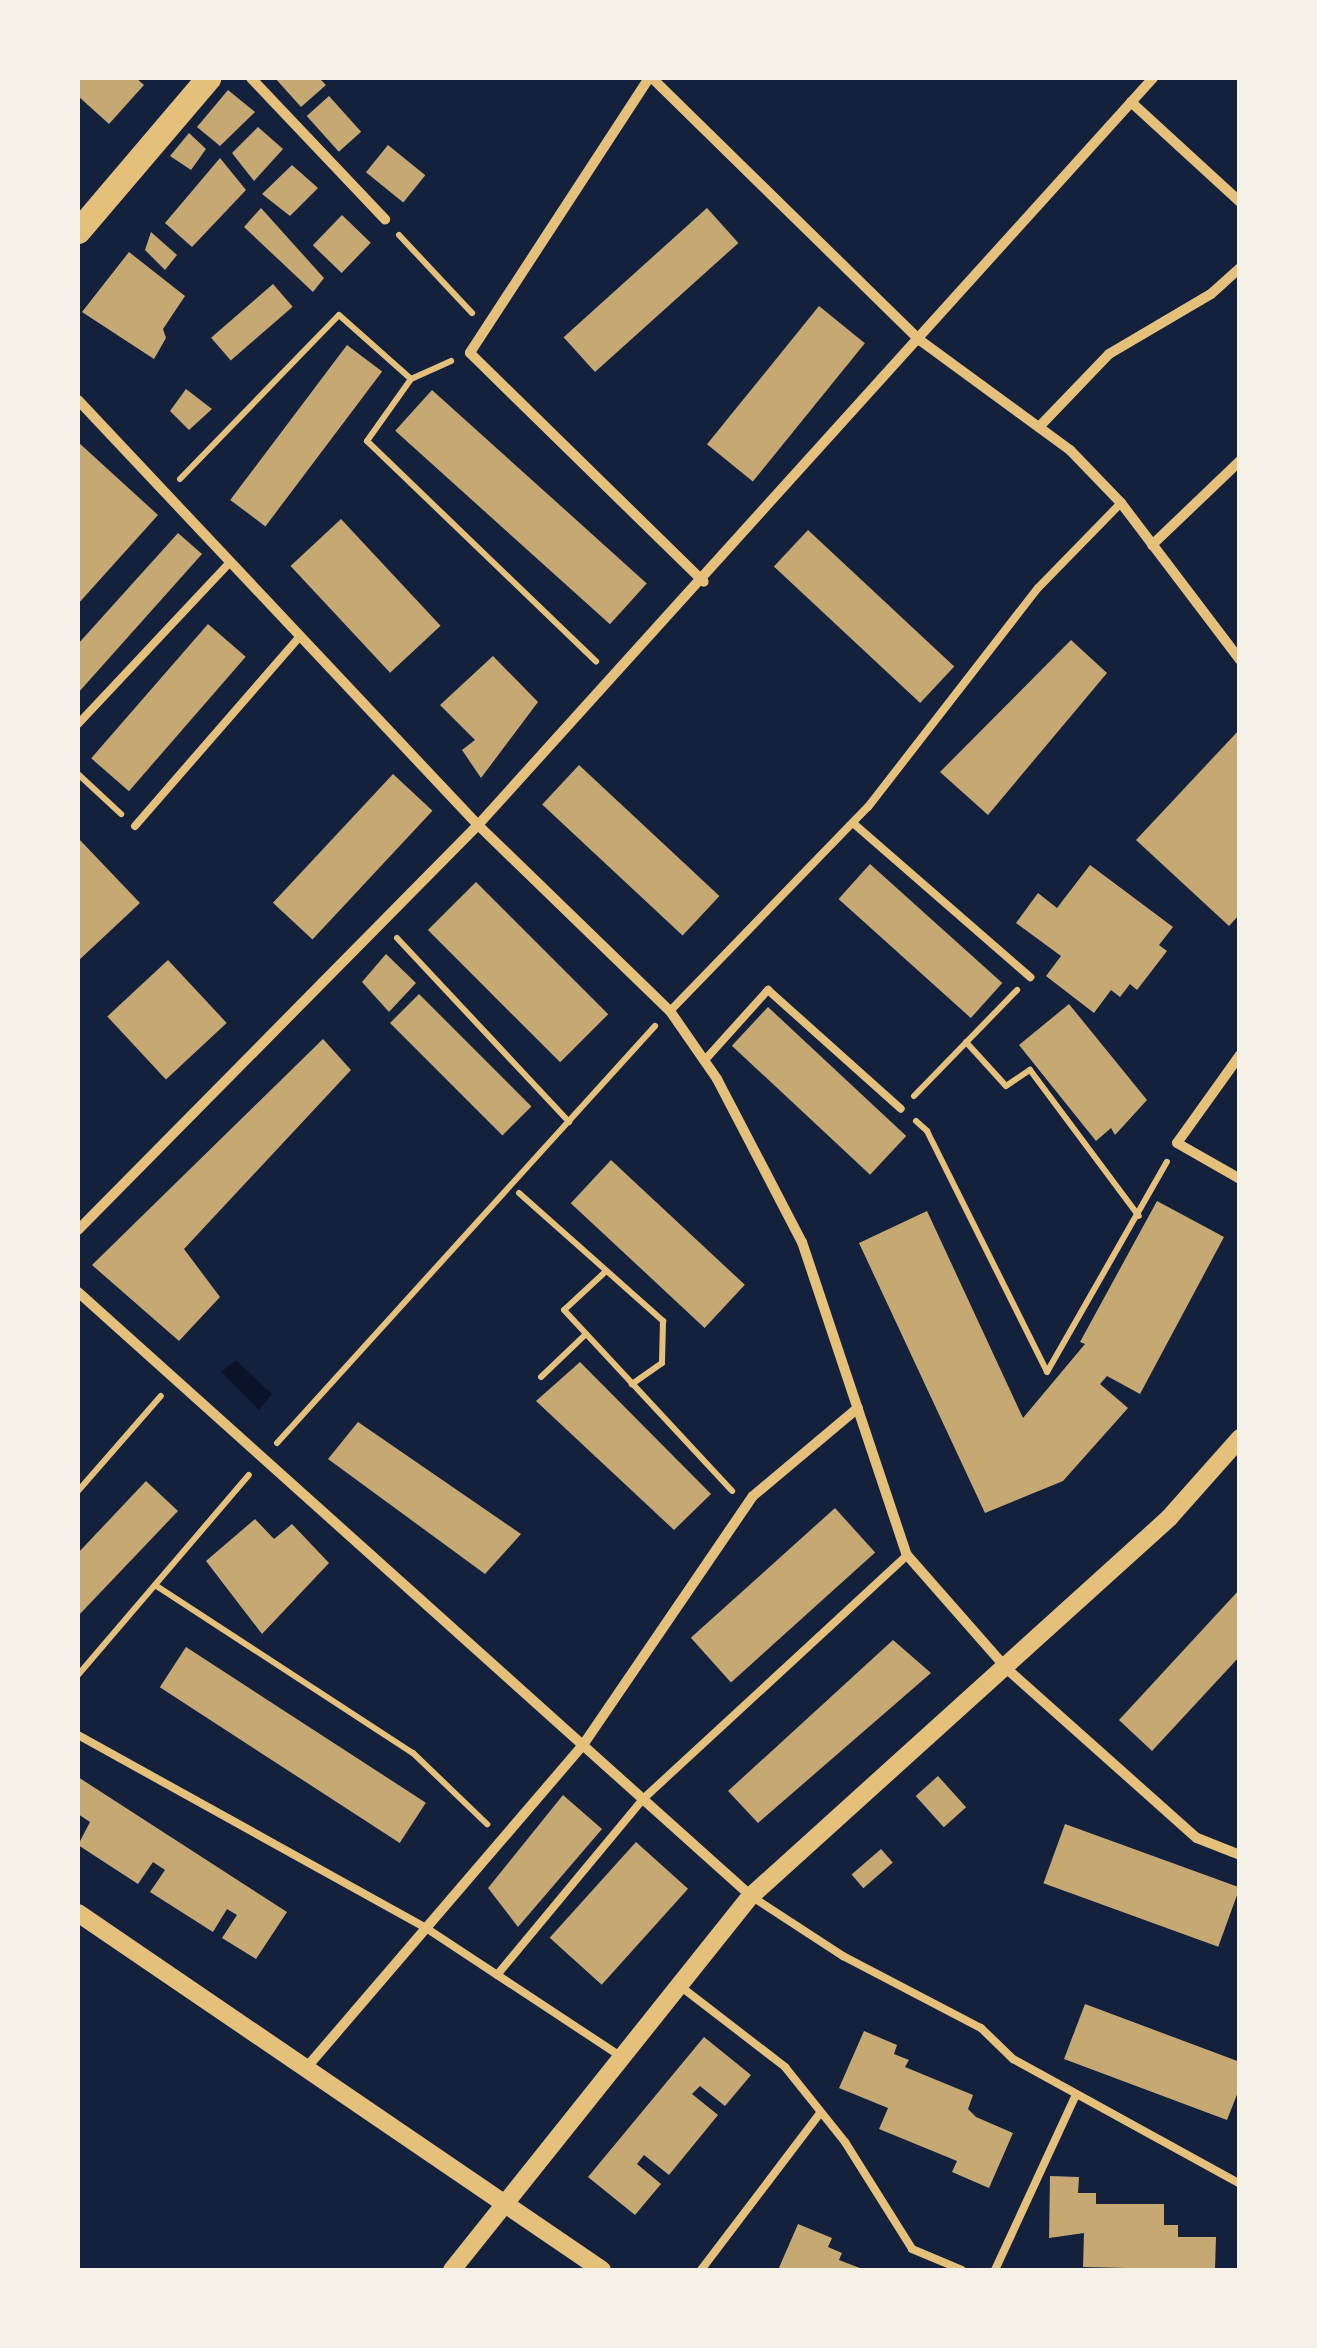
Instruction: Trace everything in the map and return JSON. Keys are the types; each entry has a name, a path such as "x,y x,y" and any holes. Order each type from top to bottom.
{"main road":[{"path":"78,231 208,78"}],"street":[{"path":"251,78 385,219"},
{"path":"704,582 470,353 650,78 921,341 1040,427 1121,502 1240,660"},
{"path":"78,1230 478,825 704,582 1153,78"},
{"path":"1131,102 1240,202"},
{"path":"1040,427 1108,354 1212,294 1240,268"},
{"path":"78,400 478,825 670,1010 704,1061 802,1242 907,1555 1007,1669 1197,1838 1240,1855"},
{"path":"1152,545 1240,461"},
{"path":"1240,1054 1176,1143 1240,1178"},
{"path":"78,1292 751,1896"},
{"path":"307,2067 582,1745 746,1506 858,1408"},
{"path":"452,2270 751,1896 1007,1669 1169,1518 1240,1438"},
{"path":"78,1913 307,2067 503,2207 602,2270"}],"lane":[{"path":"670,1010 853,822 1038,588 1121,502"},
{"path":"78,724 229,562"},
{"path":"135,826 300,636"},
{"path":"853,822 1030,978"},
{"path":"704,1061 768,990 901,1109"},
{"path":"497,1976 643,1799 907,1555"},
{"path":"78,1736 426,1928 622,2058"},
{"path":"751,1896 842,1956 982,2028 1012,2059 1240,2184"},
{"path":"680,1986 784,2067 821,2112 912,2249 962,2270"},
{"path":"996,2270 1076,2094"},
{"path":"701,2270 821,2112"}],"path":[{"path":"385,219 488,329"},
{"path":"165,494 339,315 410,379"},
{"path":"470,353 410,379 367,442 615,678"},
{"path":"78,774 135,826"},
{"path":"382,922 569,1122"},
{"path":"1030,978 901,1109 926,1131 1047,1372 1139,1216 1176,1143"},
{"path":"78,1675 263,1458 670,1010"},
{"path":"966,1042 1006,1086 1030,1070 1139,1216"},
{"path":"519,1194 604,1273 663,1321 662,1363 632,1384"},
{"path":"604,1273 564,1310 746,1506"},
{"path":"541,1377 586,1334"},
{"path":"78,1491 175,1380"},
{"path":"154,1586 413,1753 503,1838"}],"water":[{"path":"236,1360 272,1394 259,1410 221,1372"}],"building":[{"path":"78,78 136,78 144,85 109,124 78,96"},
{"path":"275,78 319,78 326,85 301,107"},
{"path":"228,90 255,112 220,146 197,127"},
{"path":"329,96 361,132 339,152 307,116"},
{"path":"258,127 283,149 254,181 232,153"},
{"path":"189,133 206,149 191,170 170,156"},
{"path":"388,145 425,175 403,202 366,172"},
{"path":"220,158 246,190 192,247 165,223"},
{"path":"292,165 318,188 290,216 262,194"},
{"path":"261,208 324,278 313,292 244,227"},
{"path":"707,208 738,243 595,372 564,337"},
{"path":"342,215 371,243 342,273 313,245"},
{"path":"151,232 177,255 165,270 145,250"},
{"path":"129,252 185,296 163,329 166,338 154,359 82,312"},
{"path":"273,284 293,307 231,360 211,338"},
{"path":"819,306 865,343 753,481 707,444"},
{"path":"347,345 382,371 265,526 230,500"},
{"path":"186,389 212,409 189,430 170,411"},
{"path":"432,390 647,583 610,624 395,431"},
{"path":"78,442 158,515 78,604"},
{"path":"341,519 441,626 390,673 291,566"},
{"path":"808,530 954,666 920,703 774,567"},
{"path":"178,533 202,554 78,693 78,644"},
{"path":"208,624 246,657 129,791 91,758"},
{"path":"1071,640 1107,673 988,815 940,772"},
{"path":"493,656 538,702 481,778 462,750 475,740 440,705"},
{"path":"1240,729 1240,914 1229,926 1136,840"},
{"path":"579,765 719,896 683,935 542,804"},
{"path":"393,774 432,811 312,940 273,903"},
{"path":"78,838 140,903 78,961"},
{"path":"870,864 1002,983 971,1018 839,899"},
{"path":"1090,865 1173,927 1159,945 1167,951 1137,990 1130,984 1120,997 1111,990 1094,1013 1046,976 1061,956 1016,923 1038,893 1057,908"},
{"path":"476,882 608,1014 560,1062 428,930"},
{"path":"386,954 416,983 389,1012 362,982"},
{"path":"168,960 227,1023 166,1080 107,1017"},
{"path":"419,994 531,1106 502,1135 390,1023"},
{"path":"1069,1004 1147,1100 1115,1135 1111,1128 1096,1141 1019,1045"},
{"path":"768,1007 906,1136 870,1175 732,1046"},
{"path":"323,1039 351,1070 184,1249 220,1297 179,1341 92,1265"},
{"path":"611,1160 745,1285 705,1328 571,1203"},
{"path":"1157,1201 1224,1237 1140,1394 1107,1376 1100,1384 1128,1408 1063,1481 985,1513 859,1243 927,1211 1023,1418 1085,1344 1080,1342"},
{"path":"580,1362 711,1494 674,1530 536,1401"},
{"path":"358,1422 521,1534 485,1574 328,1459"},
{"path":"146,1481 178,1511 78,1616 78,1553"},
{"path":"835,1508 875,1553 731,1682 691,1638"},
{"path":"255,1519 274,1539 292,1524 329,1563 262,1634 206,1561"},
{"path":"1240,1589 1240,1656 1152,1751 1119,1720"},
{"path":"893,1640 931,1673 758,1823 728,1791"},
{"path":"186,1647 426,1803 400,1843 160,1687"},
{"path":"938,1776 966,1807 944,1827 916,1796"},
{"path":"78,1777 287,1912 256,1959 222,1938 237,1915 227,1909 213,1932 150,1892 165,1870 153,1862 138,1884 78,1845 90,1822 78,1814"},
{"path":"563,1795 602,1829 518,1927 488,1888"},
{"path":"1065,1824 1240,1888 1218,1947 1043,1883"},
{"path":"636,1842 688,1889 602,1985 550,1938"},
{"path":"881,1849 893,1863 863,1888 852,1875"},
{"path":"1085,2004 1240,2062 1240,2087 1227,2120 1064,2059"},
{"path":"864,2031 897,2045 894,2054 909,2060 905,2067 973,2095 968,2109 976,2117 1013,2133 989,2188 952,2172 957,2161 879,2129 888,2108 839,2088"},
{"path":"704,2037 751,2075 725,2106 700,2086 692,2094 718,2115 669,2175 644,2155 637,2164 661,2184 635,2215 588,2177"},
{"path":"1050,2176 1079,2177 1078,2193 1096,2193 1096,2204 1164,2204 1164,2225 1178,2225 1178,2237 1216,2237 1215,2270 1083,2267 1084,2233 1049,2238"},
{"path":"798,2224 832,2238 828,2247 842,2253 839,2260 865,2270 778,2270"}]}
